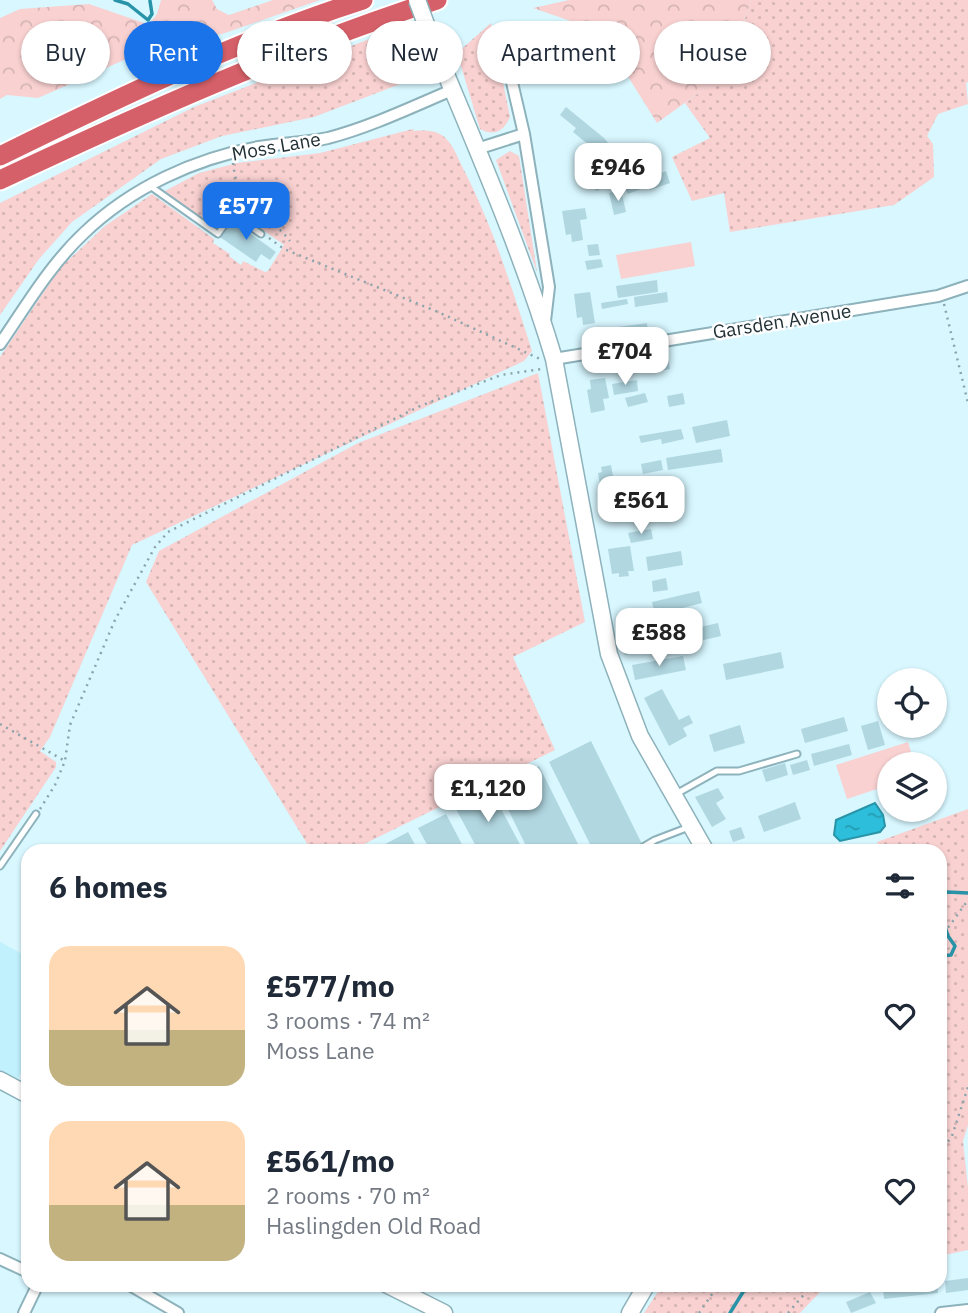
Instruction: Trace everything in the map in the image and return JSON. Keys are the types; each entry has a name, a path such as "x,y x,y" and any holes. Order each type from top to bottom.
{"highway":[{"path":"0,156 129,93 230,50 363,0"},
{"path":"0,180 147,111 245,69 352,28 437,0"}],"main road":[{"path":"417,0 477,149 555,363 609,654 640,736 702,844"},
{"path":"0,1080 21,1091"},
{"path":"402,1292 443,1313"},
{"path":"630,1313 642,1292"}],"street":[{"path":"512,84 524,134 549,288 544,327"},
{"name":"Moss Lane","path":"0,344 33,294 85,232 150,186 195,164 231,153 327,138 452,90"},
{"path":"477,149 524,134"},
{"name":"Garsden Avenue","path":"555,363 942,295 968,286"},
{"path":"0,1259 21,1269"},
{"path":"24,1313 34,1292"},
{"path":"142,1292 178,1313"},
{"path":"942,1313 968,1310"}],"lane":[{"path":"150,186 218,234 232,214 262,234"},
{"path":"674,796 718,771 738,771 797,754"},
{"path":"0,866 36,814"},
{"path":"648,844 691,826"}],"path":[{"path":"231,153 238,185 255,207 283,231 290,241"},
{"path":"262,234 284,249 555,363"},
{"path":"942,295 968,403"},
{"path":"36,814 55,785 65,761 69,725 115,620 155,547 169,532 420,406 501,375 555,363"},
{"path":"0,724 65,761"},
{"path":"947,930 968,900"},
{"path":"947,1143 952,1136 968,1087"},
{"path":"699,1313 713,1292"},
{"path":"788,1313 806,1292"}],"shaded area":[{"path":"0,942 21,953 21,1072 17,1080 0,1071"}],"green space":[{"path":"161,0 212,0 217,9 229,15 273,0 320,0 259,21 237,21 237,29 223,34 223,21 152,21"},
{"path":"569,0 751,0 744,21 654,21 654,84 708,84 657,123 633,84 640,84 640,21 570,21 533,8"},
{"path":"751,0 968,0 968,104 938,114 927,136 933,144 934,177 894,205 730,232 724,193 692,201 672,157 710,138 685,103 708,84 771,84 771,21 744,21"},
{"path":"89,4 138,21 124,21 124,60 110,66 110,21 21,21 21,84 70,84 38,98 7,95 0,99 0,18 20,9"},
{"path":"477,35 477,84 503,84 510,117 498,131 480,129 463,73 463,48"},
{"path":"366,40 366,84 400,84 314,117 222,136 161,159 72,222 39,259 0,315 0,203 194,107 253,84 352,84 352,46"},
{"path":"413,129 441,135 456,153 494,239 532,351 524,361 132,545 50,737 40,751 56,762 56,767 0,851 0,357 60,268 105,226 152,194 214,239 213,243 241,265 243,261 265,272 284,245 231,207 215,228 163,192 199,173 237,163 320,153"},
{"path":"510,151 519,156 537,272 496,160"},
{"path":"691,242 695,266 621,279 616,255"},
{"path":"538,373 585,622 513,657 555,750 364,844 307,844 146,582 159,551 358,443"},
{"path":"908,742 911,752 877,752 877,789 847,799 836,765"},
{"path":"968,809 968,1125 963,1141 968,1188 968,1250 947,1254 947,844 877,842 932,822 947,822 947,817"},
{"path":"658,1292 820,1292 800,1313 644,1313"}],"water":[{"path":"875,803 877,822 884,822 885,826 880,832 840,841 834,835 836,820"}],"building":[{"path":"566,107 609,144 595,150 573,132 576,128 560,115"},
{"path":"623,163 629,178 596,191 592,182 606,176 604,171"},
{"path":"666,171 670,183 650,190 646,179"},
{"path":"638,181 641,189 628,194 624,186"},
{"path":"621,190 626,212 614,215 609,193"},
{"path":"585,208 587,219 580,220 583,240 572,242 571,234 566,235 562,211"},
{"path":"232,220 276,252 270,260 261,254 256,262 220,237"},
{"path":"598,244 600,255 589,256 587,245"},
{"path":"601,259 603,267 587,270 585,261"},
{"path":"657,280 658,292 618,298 616,286"},
{"path":"590,292 595,323 583,325 582,317 577,318 574,294"},
{"path":"667,292 668,302 635,307 634,297"},
{"path":"627,299 628,304 602,309 601,303"},
{"path":"647,323 648,332 612,338 611,328"},
{"path":"668,357 670,369 649,373 647,361"},
{"path":"605,378 609,398 603,399 605,410 591,413 587,390 591,389 590,380"},
{"path":"637,380 638,391 614,395 612,384"},
{"path":"645,393 648,402 628,407 625,398"},
{"path":"683,393 685,404 669,407 667,396"},
{"path":"727,420 730,436 696,443 692,427"},
{"path":"681,429 684,439 662,444 661,439 641,443 639,436"},
{"path":"721,449 723,462 668,470 666,458"},
{"path":"661,460 663,470 643,474 641,464"},
{"path":"611,465 616,493 602,496 598,473 602,472 601,467"},
{"path":"651,529 653,539 631,543 628,533"},
{"path":"630,546 634,571 628,571 629,576 619,577 619,573 612,574 608,549"},
{"path":"681,551 683,565 648,571 646,557"},
{"path":"666,578 668,590 653,592 652,581"},
{"path":"699,591 702,603 655,615 652,602"},
{"path":"633,621 641,652 625,655 620,633 623,632 621,624"},
{"path":"718,623 721,636 682,645 679,632"},
{"path":"781,652 784,668 726,680 723,664"},
{"path":"683,656 686,670 635,680 632,665"},
{"path":"662,689 679,720 689,715 693,723 683,728 687,736 669,746 644,698"},
{"path":"844,717 848,731 805,743 801,729"},
{"path":"877,721 877,738 883,738 885,745 868,750 861,726"},
{"path":"740,725 745,743 714,752 709,735"},
{"path":"591,741 642,844 590,844 549,762"},
{"path":"849,744 852,755 814,766 811,754"},
{"path":"807,760 810,770 793,775 790,765"},
{"path":"785,763 788,775 766,782 762,770"},
{"path":"539,766 578,844 525,844 497,787"},
{"path":"718,788 724,798 716,803 726,819 712,827 695,797"},
{"path":"491,790 520,844 475,844 456,809"},
{"path":"795,802 801,819 764,832 758,816"},
{"path":"446,814 462,844 427,844 418,828"},
{"path":"741,827 745,838 733,842 729,831"},
{"path":"408,832 415,844 385,844"},
{"path":"968,1278 968,1290 946,1293 947,1281"},
{"path":"870,1292 876,1303 851,1313 846,1302"},
{"path":"883,1292 938,1292 938,1293 884,1299"}],"waterway":[{"path":"115,0 128,4 148,20 152,14 150,1"},
{"path":"947,892 968,893"},
{"path":"947,933 955,946 951,955 947,955"},
{"path":"730,1313 743,1292"}]}
